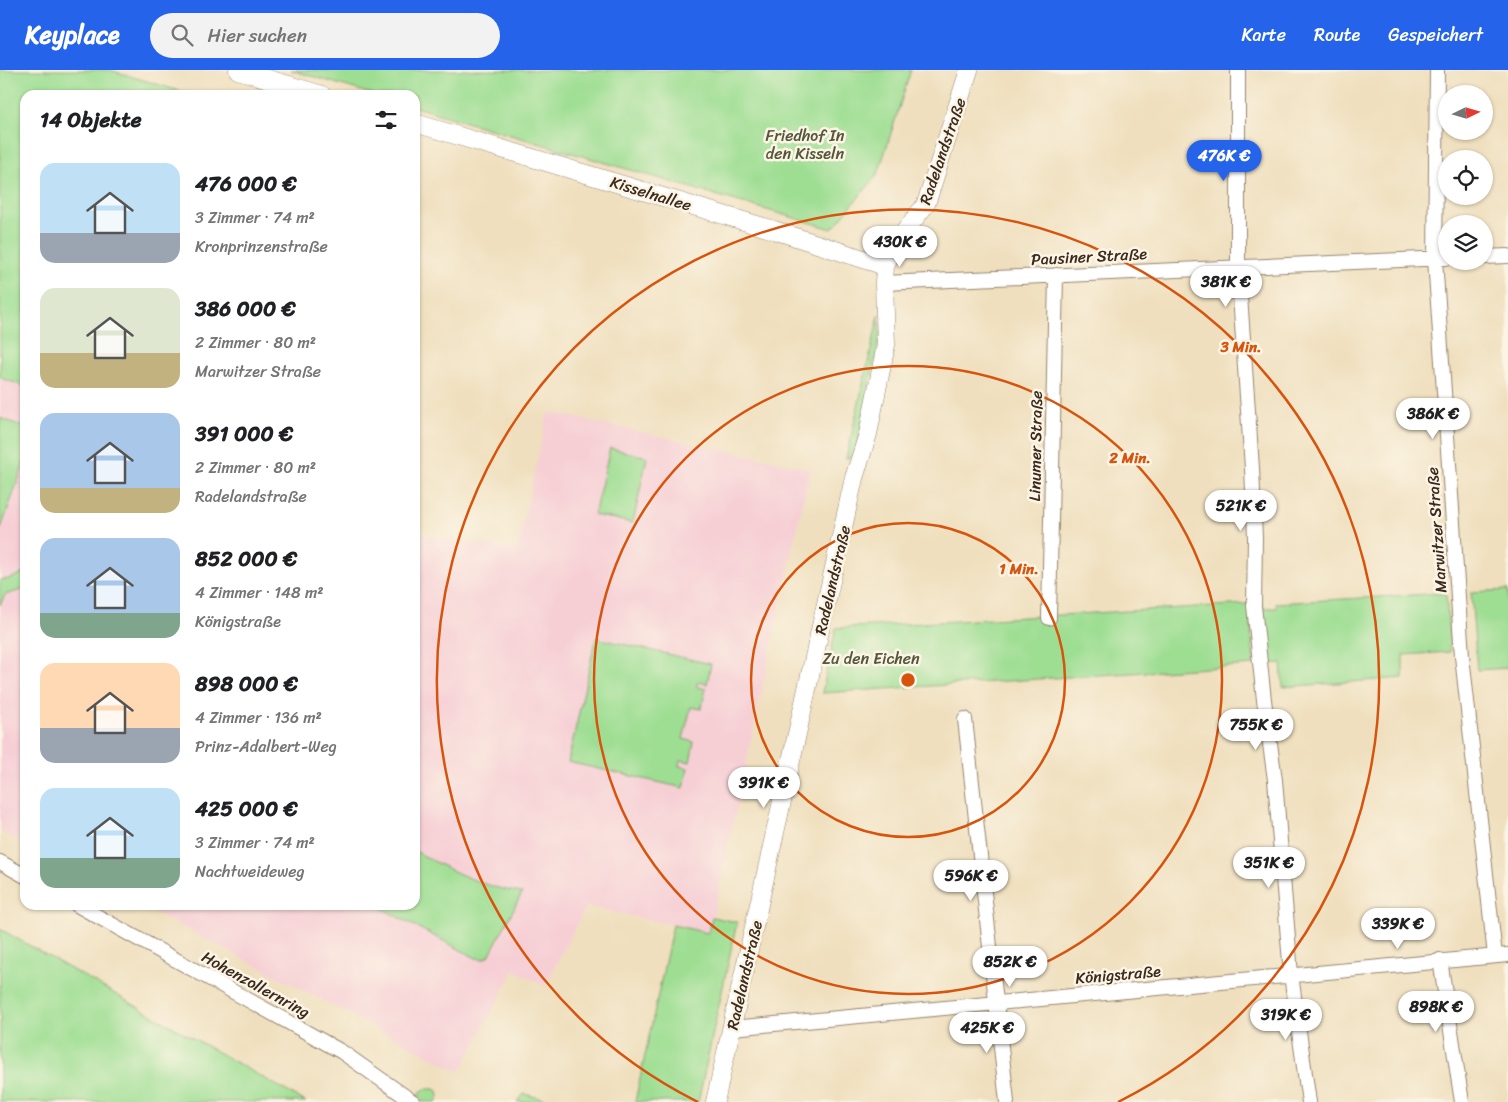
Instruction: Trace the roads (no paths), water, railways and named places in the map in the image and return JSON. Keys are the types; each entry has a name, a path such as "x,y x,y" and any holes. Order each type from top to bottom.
{"street":[{"path":"238,70 305,90"},
{"name":"Radelandstraße","path":"716,1102 854,478 868,434 886,345 884,275 890,255 926,204 969,70"},
{"path":"1238,70 1238,267 1252,468 1255,538 1254,606 1275,780 1291,976 1309,1102"},
{"name":"Marwitzer Straße","path":"1437,70 1440,215"},
{"name":"Kisselnallee","path":"420,124 774,230 884,275"},
{"path":"1493,257 1508,256"},
{"name":"Pausiner Straße","path":"884,275 1056,276 1438,258"},
{"name":"Marwitzer Straße","path":"1442,270 1462,656 1501,956"},
{"name":"Linumer Straße","path":"1049,618 1056,276"},
{"path":"965,719 1007,1102"},
{"path":"0,862 20,873"},
{"name":"Hohenzollernring","path":"86,910 342,1052 413,1102"},
{"name":"Königstraße","path":"732,1028 1291,976 1440,960 1501,956"},
{"path":"1440,960 1462,1102"}],"park label":[{"name":"Friedhof In den Kisseln","path":"805,144"},
{"name":"Zu den Eichen","path":"871,658"}]}
